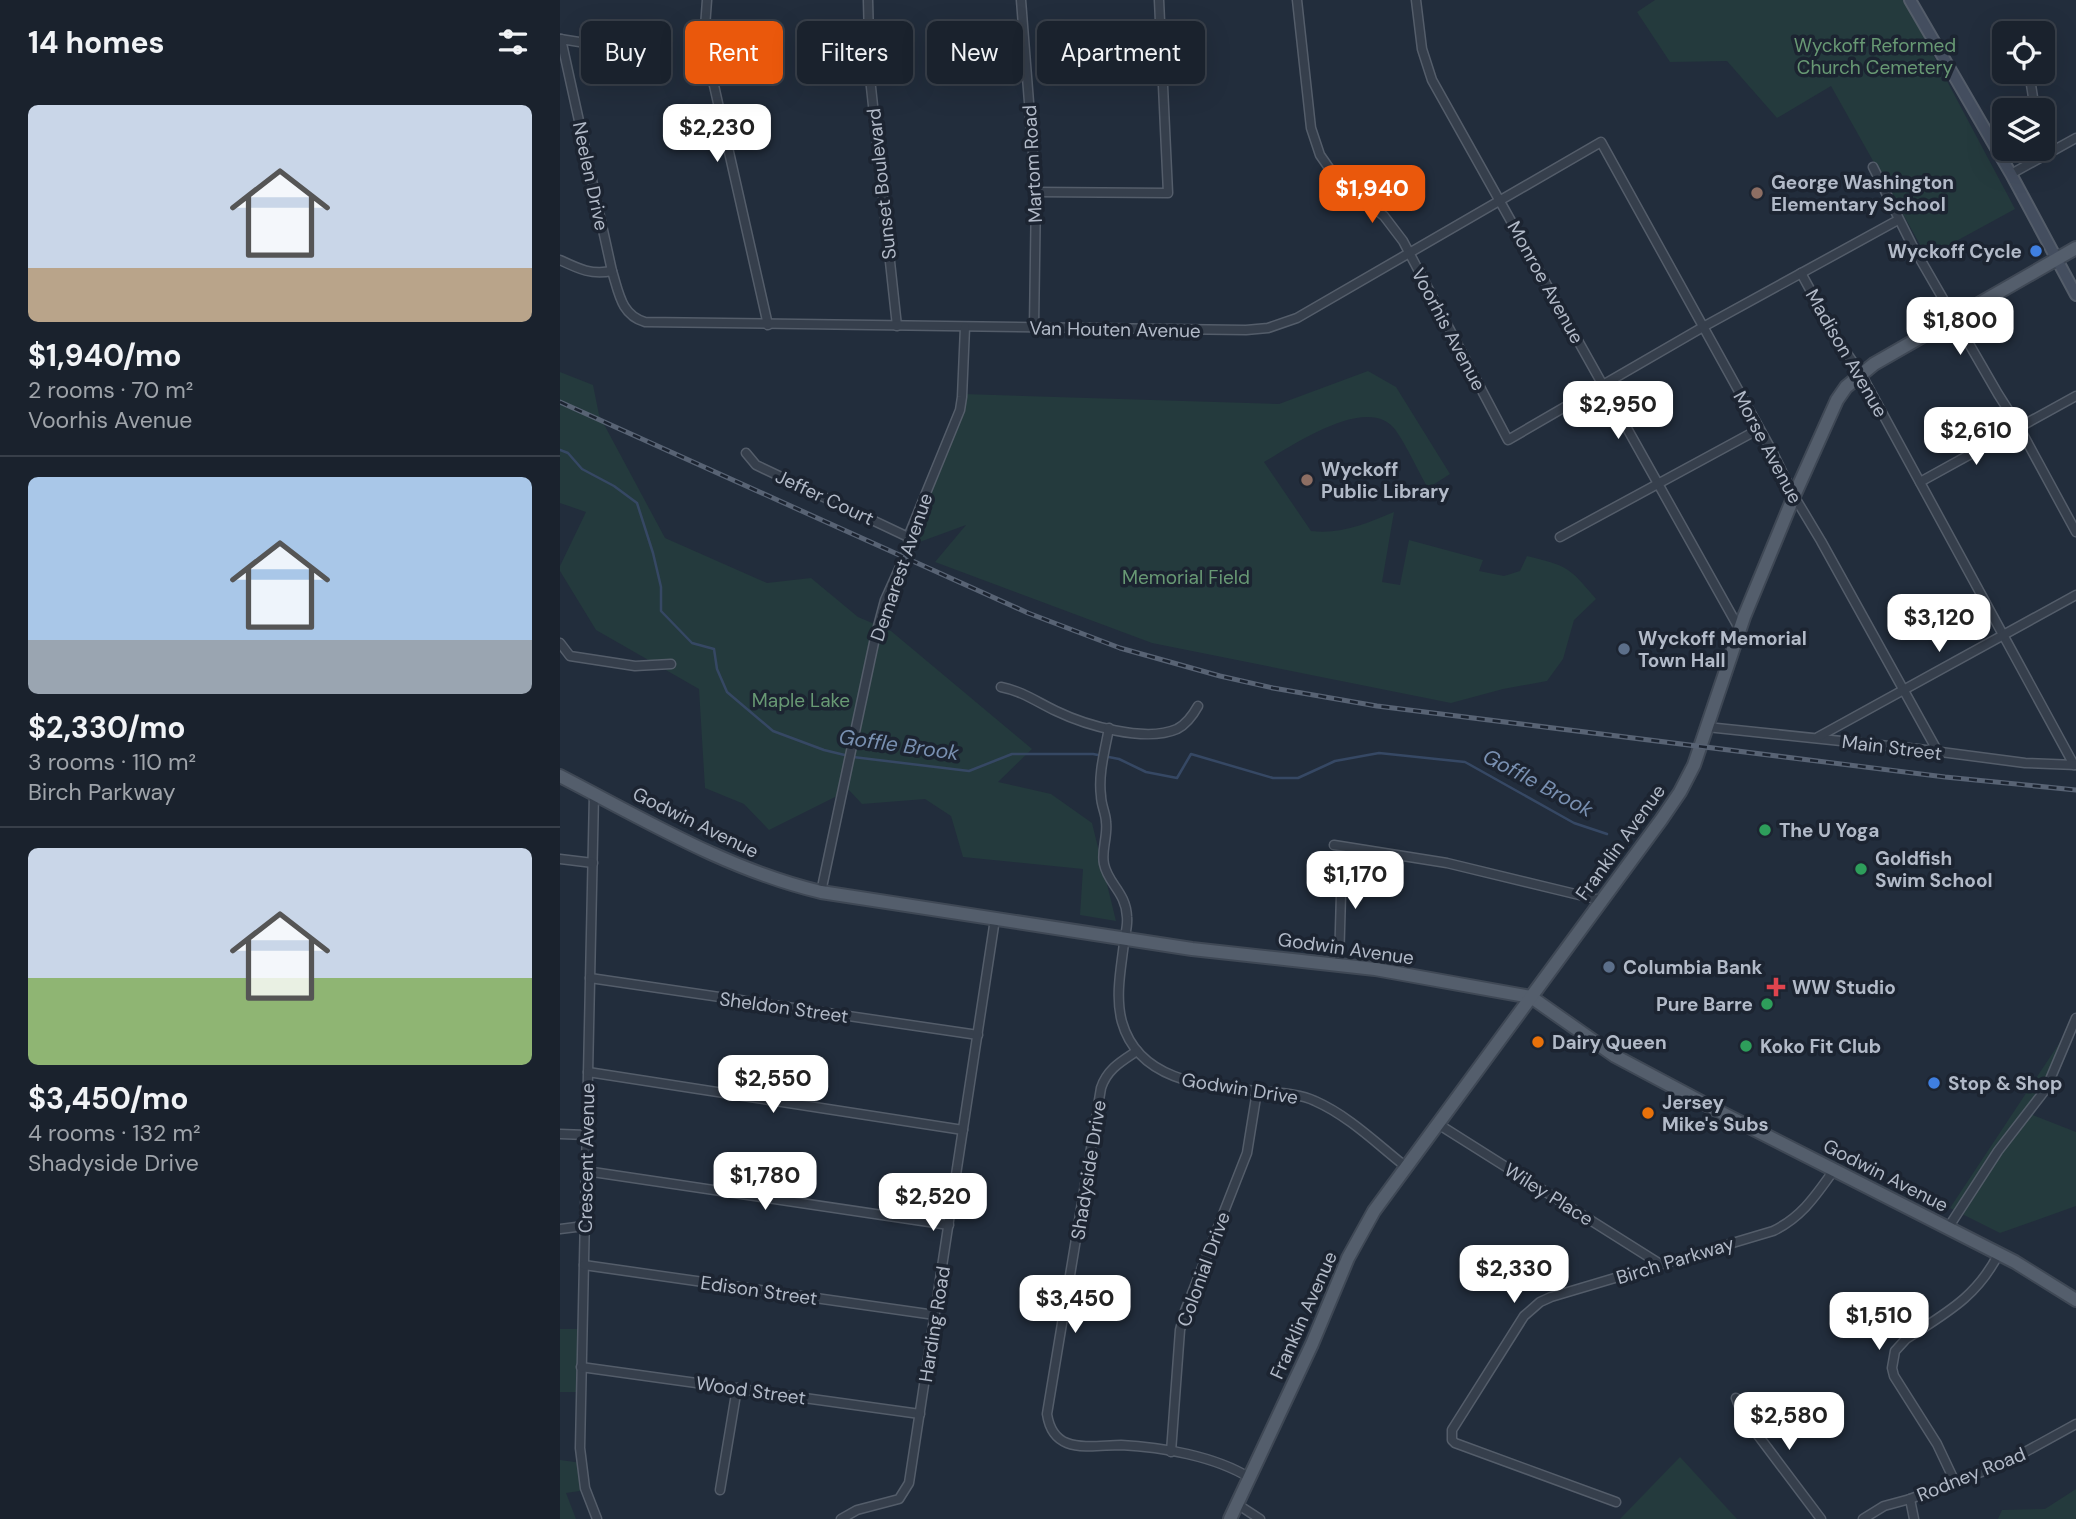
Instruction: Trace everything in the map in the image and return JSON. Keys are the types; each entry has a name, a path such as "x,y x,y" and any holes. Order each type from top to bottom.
{"main road":[{"path":"1910,0 2011,174 2076,295"},
{"name":"Franklin Avenue","path":"1230,1519 1312,1344 1348,1258 1374,1211 1680,792 1694,765 1740,630 1794,496 1837,400 1846,387 1883,358 2076,248"},
{"name":"Godwin Avenue","path":"560,776 736,865 821,892 1192,949 1339,964 1531,997 1615,1056 1999,1253 2076,1300"}],"street":[{"path":"707,0 705,41 768,325"},
{"name":"Sunset Boulevard","path":"868,0 870,78 897,326"},
{"name":"Martom Road","path":"1021,0 1036,192 1034,328"},
{"path":"1036,192 1168,193 1159,0"},
{"name":"Voorhis Avenue","path":"1297,0 1311,128 1320,155 1336,178 1384,216 1403,241 1508,440 1603,384"},
{"name":"Monroe Avenue","path":"1416,0 1422,49 1429,73 1740,630"},
{"path":"561,39 581,42"},
{"name":"Neelen Drive","path":"561,39 612,271"},
{"path":"2055,149 2076,138"},
{"name":"Van Houten Avenue","path":"612,271 622,304 636,320 645,322 1034,328 1268,328 1297,318 1601,142"},
{"name":"Morse Avenue","path":"1601,142 1794,496 1938,752"},
{"path":"2011,174 2034,161"},
{"path":"1873,167 1898,219 2019,427 2076,532"},
{"path":"1603,384 1898,219"},
{"path":"560,260 583,272 597,274 612,271"},
{"name":"Madison Avenue","path":"1801,273 1836,337 1861,374 2075,765"},
{"name":"Demarest Avenue","path":"821,892 885,600 960,410 965,327"},
{"path":"1920,482 2076,396"},
{"path":"1560,537 1759,429"},
{"name":"Jeffer Court","path":"746,453 756,465 908,537"},
{"path":"1817,738 2076,595"},
{"path":"560,643 570,656 635,666 671,664"},
{"path":"1001,687 1024,694 1080,720 1138,733 1170,732 1185,724 1198,706"},
{"name":"Main Street","path":"1707,727 2025,763 2075,765"},
{"name":"Godwin Drive","path":"1109,728 1100,780 1106,821 1103,858 1108,875 1122,894 1126,905 1127,929 1124,939 1120,1010 1128,1037 1137,1051 1157,1069 1179,1079 1294,1095 1322,1105 1342,1115 1405,1166"},
{"name":"Crescent Avenue","path":"594,794 581,1466 585,1488 597,1519"},
{"path":"1334,845 1459,866 1601,900"},
{"path":"560,859 593,863"},
{"path":"1339,964 1342,859"},
{"name":"Harding Road","path":"841,1519 857,1510 892,1502 904,1494 909,1483 995,919"},
{"name":"Sheldon Street","path":"590,978 978,1035"},
{"path":"1948,1228 1998,1151 2046,1089 2076,1018"},
{"name":"Shadyside Drive","path":"1137,1051 1112,1068 1101,1088 1048,1422 1056,1436 1070,1444 1131,1446 1171,1452 1224,1464 1250,1478"},
{"path":"588,1072 963,1130"},
{"name":"Colonial Drive","path":"1171,1452 1180,1330 1247,1153 1257,1091"},
{"name":"Wiley Place","path":"1438,1124 1660,1264"},
{"path":"560,1135 587,1135"},
{"name":"Birch Parkway","path":"1616,1502 1455,1443 1451,1435 1524,1315 1551,1297 1773,1231 1808,1206 1834,1170"},
{"path":"586,1171 949,1224"},
{"path":"560,1229 584,1226"},
{"path":"1955,1482 1937,1444 1894,1376 1892,1359 1895,1351 1906,1339 1970,1295 1991,1269 1999,1253"},
{"name":"Edison Street","path":"584,1265 935,1315"},
{"name":"Wood Street","path":"581,1367 920,1414"},
{"path":"720,1490 737,1388"},
{"path":"1736,1398 1742,1414 1821,1519"},
{"name":"Rodney Road","path":"1863,1519 1884,1506 1910,1499 2005,1463 2076,1424"},
{"path":"1910,1499 1913,1519"},
{"path":"1237,1504 1260,1519"}],"green space":[{"name":"Wyckoff Reformed Church Cemetery","path":"1655,0 1904,0 2015,209 1927,257 1831,86 1777,118 1727,61 1670,62 1637,12"},
{"name":"Memorial Field","path":"1368,371 1396,387 1450,474 1428,488 1393,427 1380,419 1365,417 1328,427 1264,462 1311,531 1343,530 1394,512 1382,582 1400,585 1409,540 1483,560 1479,571 1504,576 1520,571 1527,556 1567,569 1596,599 1574,620 1563,659 1547,681 1451,703 1152,643 935,562 966,525 906,547 963,394 1279,404"},
{"name":"Maple Lake","path":"560,372 593,385 599,415 665,538 767,583 811,578 858,617 891,631 1032,749 998,782 1051,794 1092,823 1116,921 1080,915 1083,869 963,857 951,816 925,799 862,804 849,790 769,830 744,804 705,788 699,689 596,630 560,571 586,512 560,503"},
{"path":"2074,1021 2030,1114 2076,1132 2076,1206 2000,1233 1950,1208"},
{"path":"560,1329 582,1329 580,1392 560,1392"},
{"path":"1680,1457 1737,1519 1620,1519"},
{"path":"560,1460 582,1463 586,1490 566,1493 576,1519 560,1519"},
{"path":"2076,1489 2076,1519 1998,1519 2002,1510 2045,1509"}],"waterway":[{"name":"Goffle Brook","path":"560,450 568,453 582,469 614,486 637,503 661,587 661,611 692,643 714,649 717,669 727,692 773,731 824,750 853,757 969,771 1012,754 1093,754 1119,759 1146,772 1177,778 1191,754 1273,778 1298,778 1335,761 1379,753 1465,762 1574,823 1607,834"}],"railway":[{"path":"560,402 1028,613 1120,648 1220,676 1377,706 1945,777 2076,790"}],"place":[{"name":"George Washington Elementary School","path":"1757,193"},
{"name":"Wyckoff Cycle","path":"2036,251"},
{"name":"Wyckoff Public Library","path":"1307,480"},
{"name":"Wyckoff Memorial Town Hall","path":"1624,649"},
{"name":"The U Yoga","path":"1765,830"},
{"name":"Goldfish Swim School","path":"1861,869"},
{"name":"Columbia Bank","path":"1609,967"},
{"name":"WW Studio","path":"1776,987"},
{"name":"Pure Barre","path":"1767,1004"},
{"name":"Dairy Queen","path":"1538,1042"},
{"name":"Koko Fit Club","path":"1746,1046"},
{"name":"Stop & Shop","path":"1934,1083"},
{"name":"Jersey Mike's Subs","path":"1648,1113"}]}
